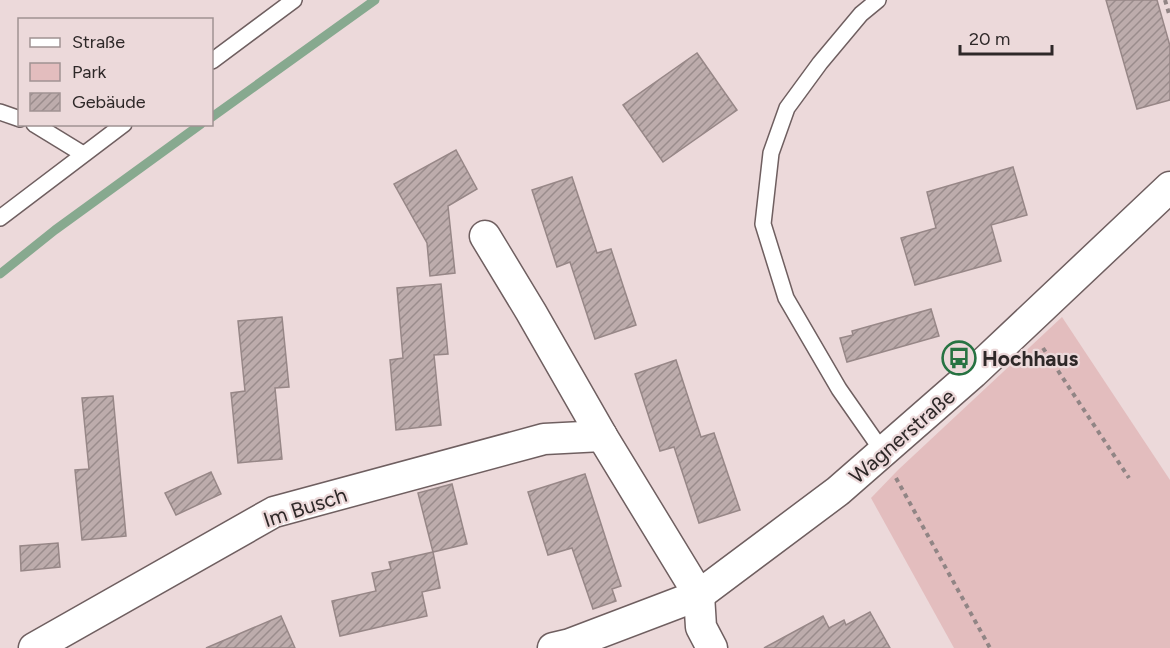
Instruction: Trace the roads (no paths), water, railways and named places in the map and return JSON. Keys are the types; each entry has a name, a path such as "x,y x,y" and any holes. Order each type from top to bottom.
{"street":[{"name":"Wagnerstraße","path":"553,648 570,644 699,595 838,491 974,373 1170,188"},
{"path":"485,236 602,436 699,595 701,627 712,648"},
{"name":"Im Busch","path":"34,648 274,512 544,439 602,436"}],"lane":[{"path":"213,59 294,0"},
{"path":"878,0 861,14 820,63 787,108 771,153 764,224 786,298 839,389 883,452"},
{"path":"0,112 18,118"},
{"path":"37,126 84,154"},
{"path":"0,218 121,126"}],"waterway":[{"path":"213,116 375,0"},
{"path":"0,274 55,230 198,126"}],"place":[{"name":"Hochhaus","path":"959,358"}]}
